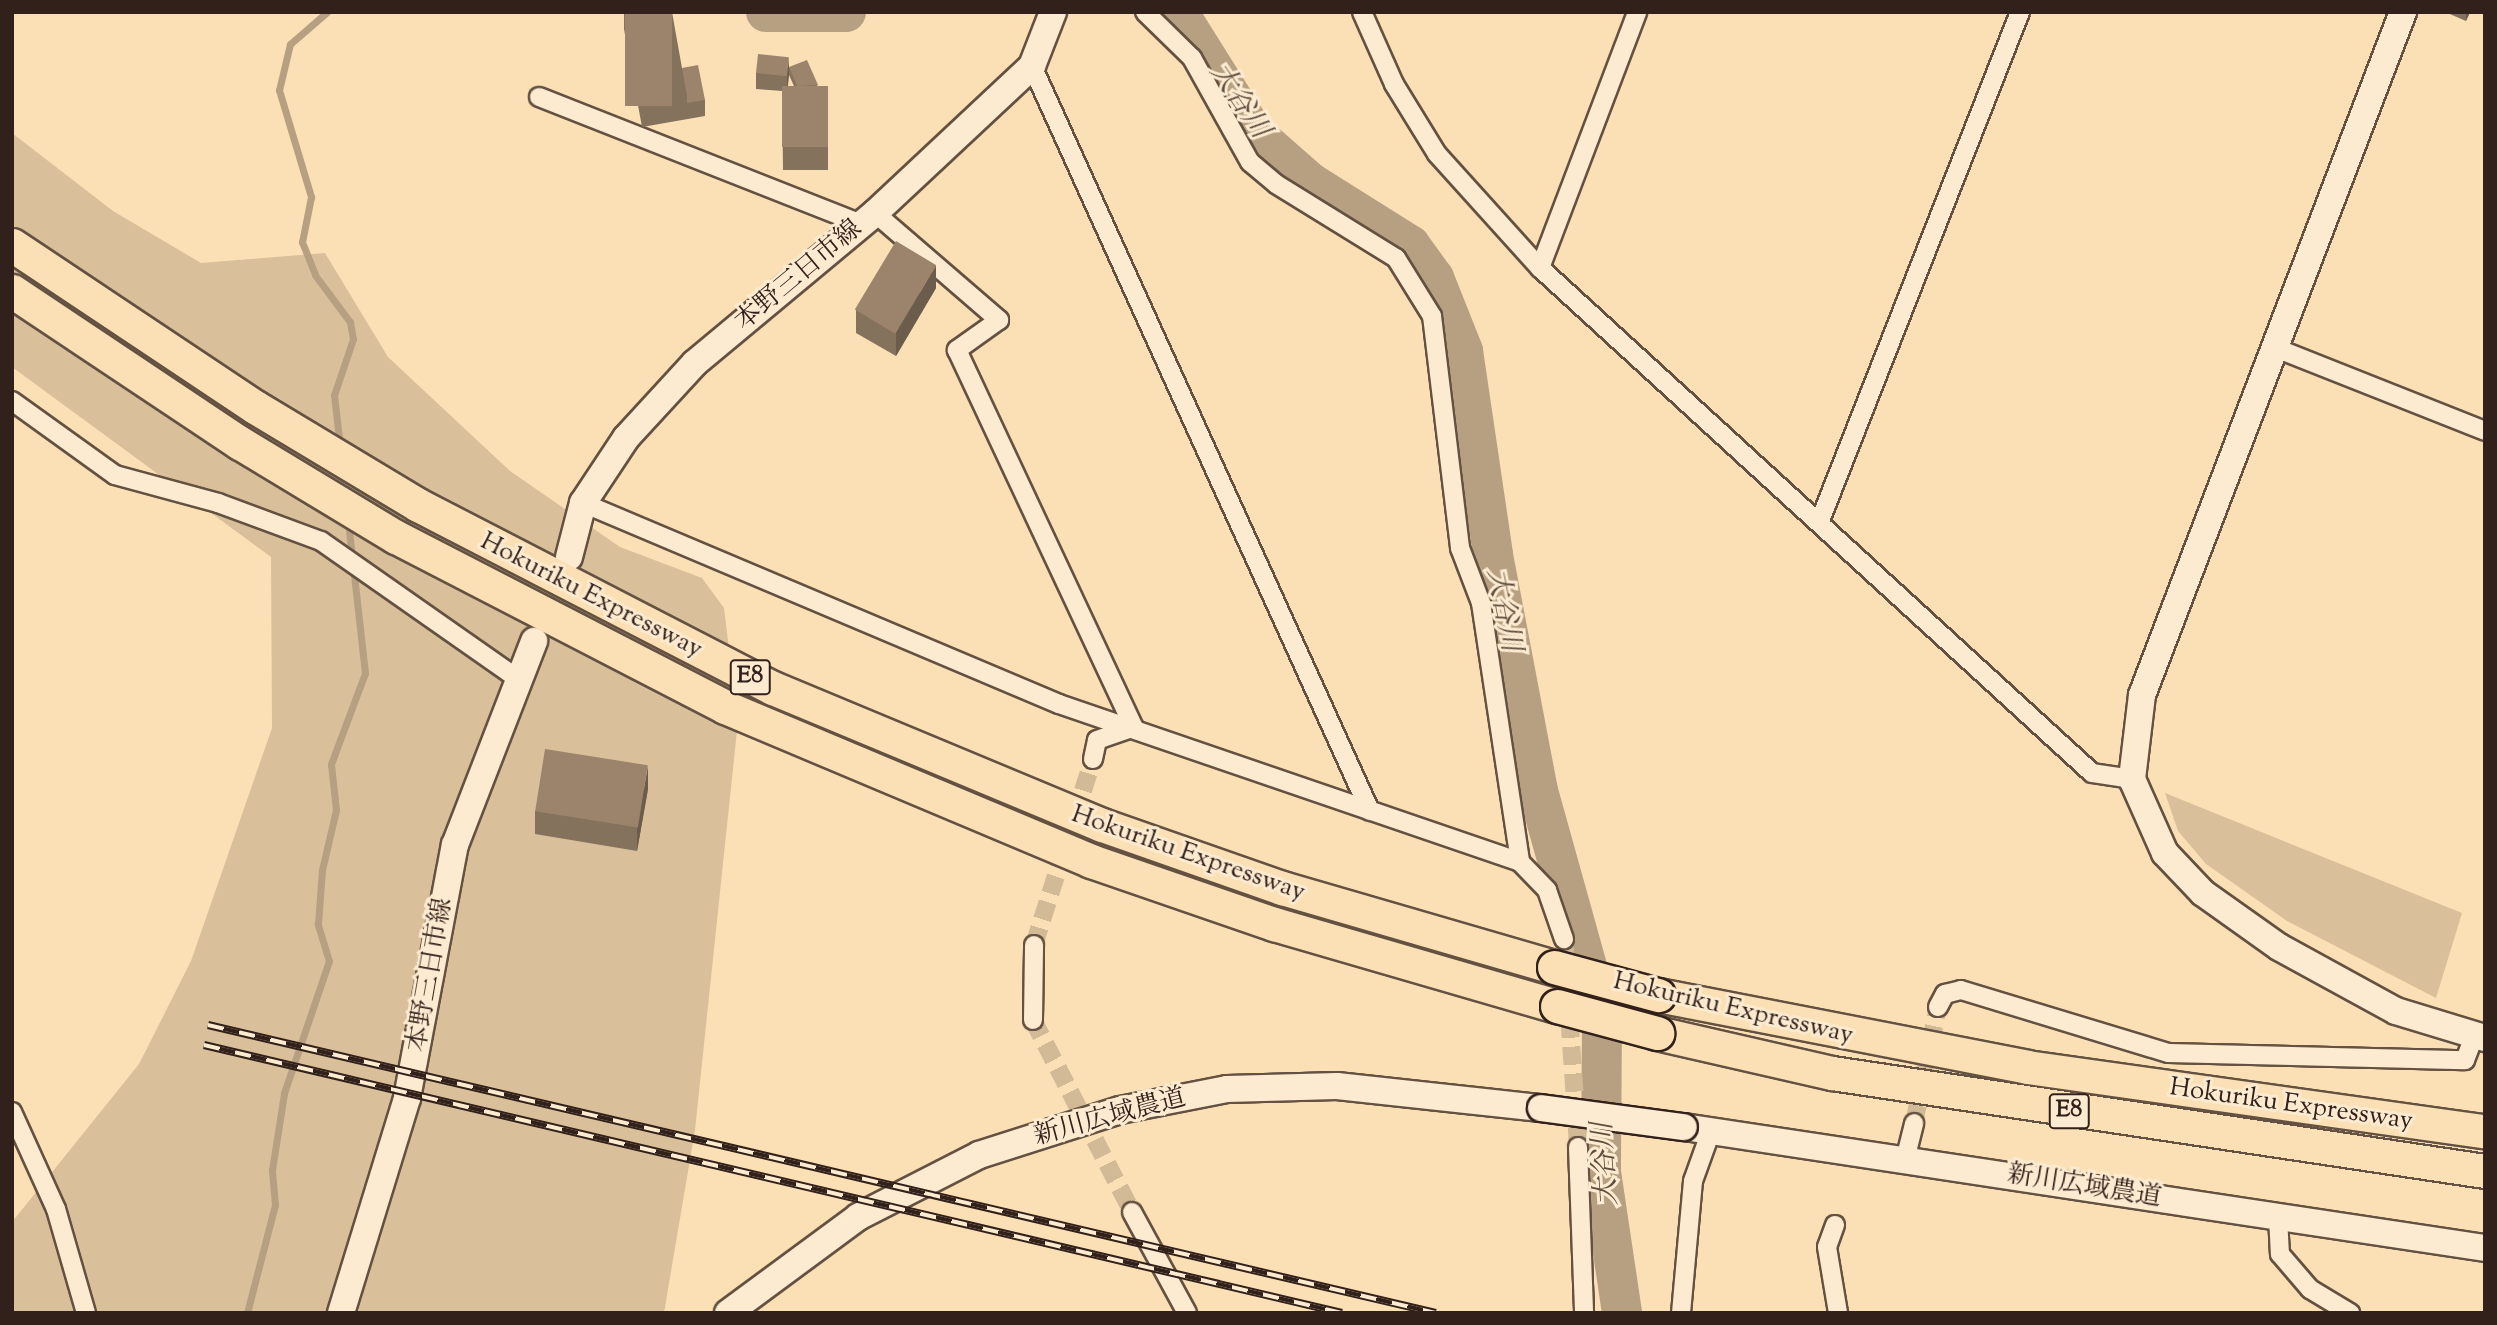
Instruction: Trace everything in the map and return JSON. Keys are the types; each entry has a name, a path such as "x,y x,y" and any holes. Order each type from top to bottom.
{"highway":[{"name":"Hokuriku Expressway","path":"12,245 255,407 418,505 773,688 1102,825 1282,888 1559,953 1658,995 2027,1066 2485,1131"},
{"name":"Hokuriku Expressway","path":"12,291 240,443 396,537 724,707 1091,861 1287,928 1657,1033 1858,1077 2485,1171"}],"street":[{"name":"本野三日市線","path":"569,557 583,503 626,439 695,363 868,219 1032,66 1053,12"},
{"path":"1146,12 1192,58 1251,162 1276,184 1396,258 1432,316 1460,548 1481,603 1520,862"},
{"path":"1362,12 1394,84 1437,154 1540,268 1821,518 2092,773 2132,779"},
{"path":"1540,268 1637,12"},
{"path":"1821,518 2020,12"},
{"path":"1938,1007 1945,994 1961,990 2169,1053 2465,1060 2479,1037 2396,1011 2279,947 2203,893 2165,853 2132,779 2142,695 2403,12"},
{"path":"1032,66 1370,811"},
{"path":"539,97 868,219 999,320 957,350 1134,727"},
{"path":"2273,347 2485,431"},
{"path":"12,401 115,475 218,503 321,541 518,679"},
{"path":"583,503 1059,704 1134,727 1520,862 1547,890 1559,953"},
{"name":"本野三日市線","path":"341,1313 410,1086 455,845 534,641"},
{"path":"1093,759 1097,740 1134,727"},
{"path":"1033,1020 1034,945"},
{"name":"新川広域農道","path":"727,1313 870,1211 979,1155 1120,1110 1227,1089 1337,1086 1541,1108 1711,1131 2485,1248"},
{"path":"12,1112 56,1209 86,1313"},
{"path":"1905,1160 1914,1123"},
{"path":"1681,1313 1693,1181 1711,1131"},
{"path":"1578,1147 1584,1313"},
{"path":"1132,1212 1187,1313"},
{"path":"2278,1217 2280,1254 2309,1289 2350,1313"},
{"path":"1835,1225 1826,1247 1838,1313"}],"shaded area":[{"path":"12,133 113,211 201,263 325,253 388,357 510,471 620,547 702,578 724,608 738,721 695,1130 664,1313 12,1313 12,1222 139,1064 191,961 272,728 271,557 12,367"},
{"path":"2165,793 2462,913 2436,998 2287,921 2206,864 2178,831"}],"building":[{"path":"625,12 672,12 672,106 625,106"},
{"path":"758,54 789,57 787,76 756,73"},
{"path":"807,60 818,85 797,86 789,67"},
{"path":"698,65 705,100 687,103 682,68"},
{"path":"782,86 828,86 828,147 782,147"},
{"path":"896,241 936,265 895,334 855,310"},
{"path":"545,749 648,765 638,827 535,811"}],"waterway":[{"path":"327,12 290,44 279,90 311,197 302,242 315,275 350,322 353,339 334,395 340,447"},
{"name":"大谷川","path":"766,12 846,12"},
{"name":"大谷川","path":"1178,12 1254,133 1311,183 1410,245 1434,278 1463,351 1493,555 1538,791 1602,1020 1601,1172 1622,1313"},
{"path":"247,1313 275,1205 272,1170 284,1093 329,961 318,924 322,870 336,810 331,764 365,673 348,522"}],"tunnel":[{"path":"1034,945 1093,759"},
{"path":"1564,939 1578,1147"},
{"path":"1914,1123 1938,1007"},
{"path":"1033,1020 1132,1212"}],"railway":[{"path":"208,1025 1436,1313"},
{"path":"204,1045 1342,1313"}]}
